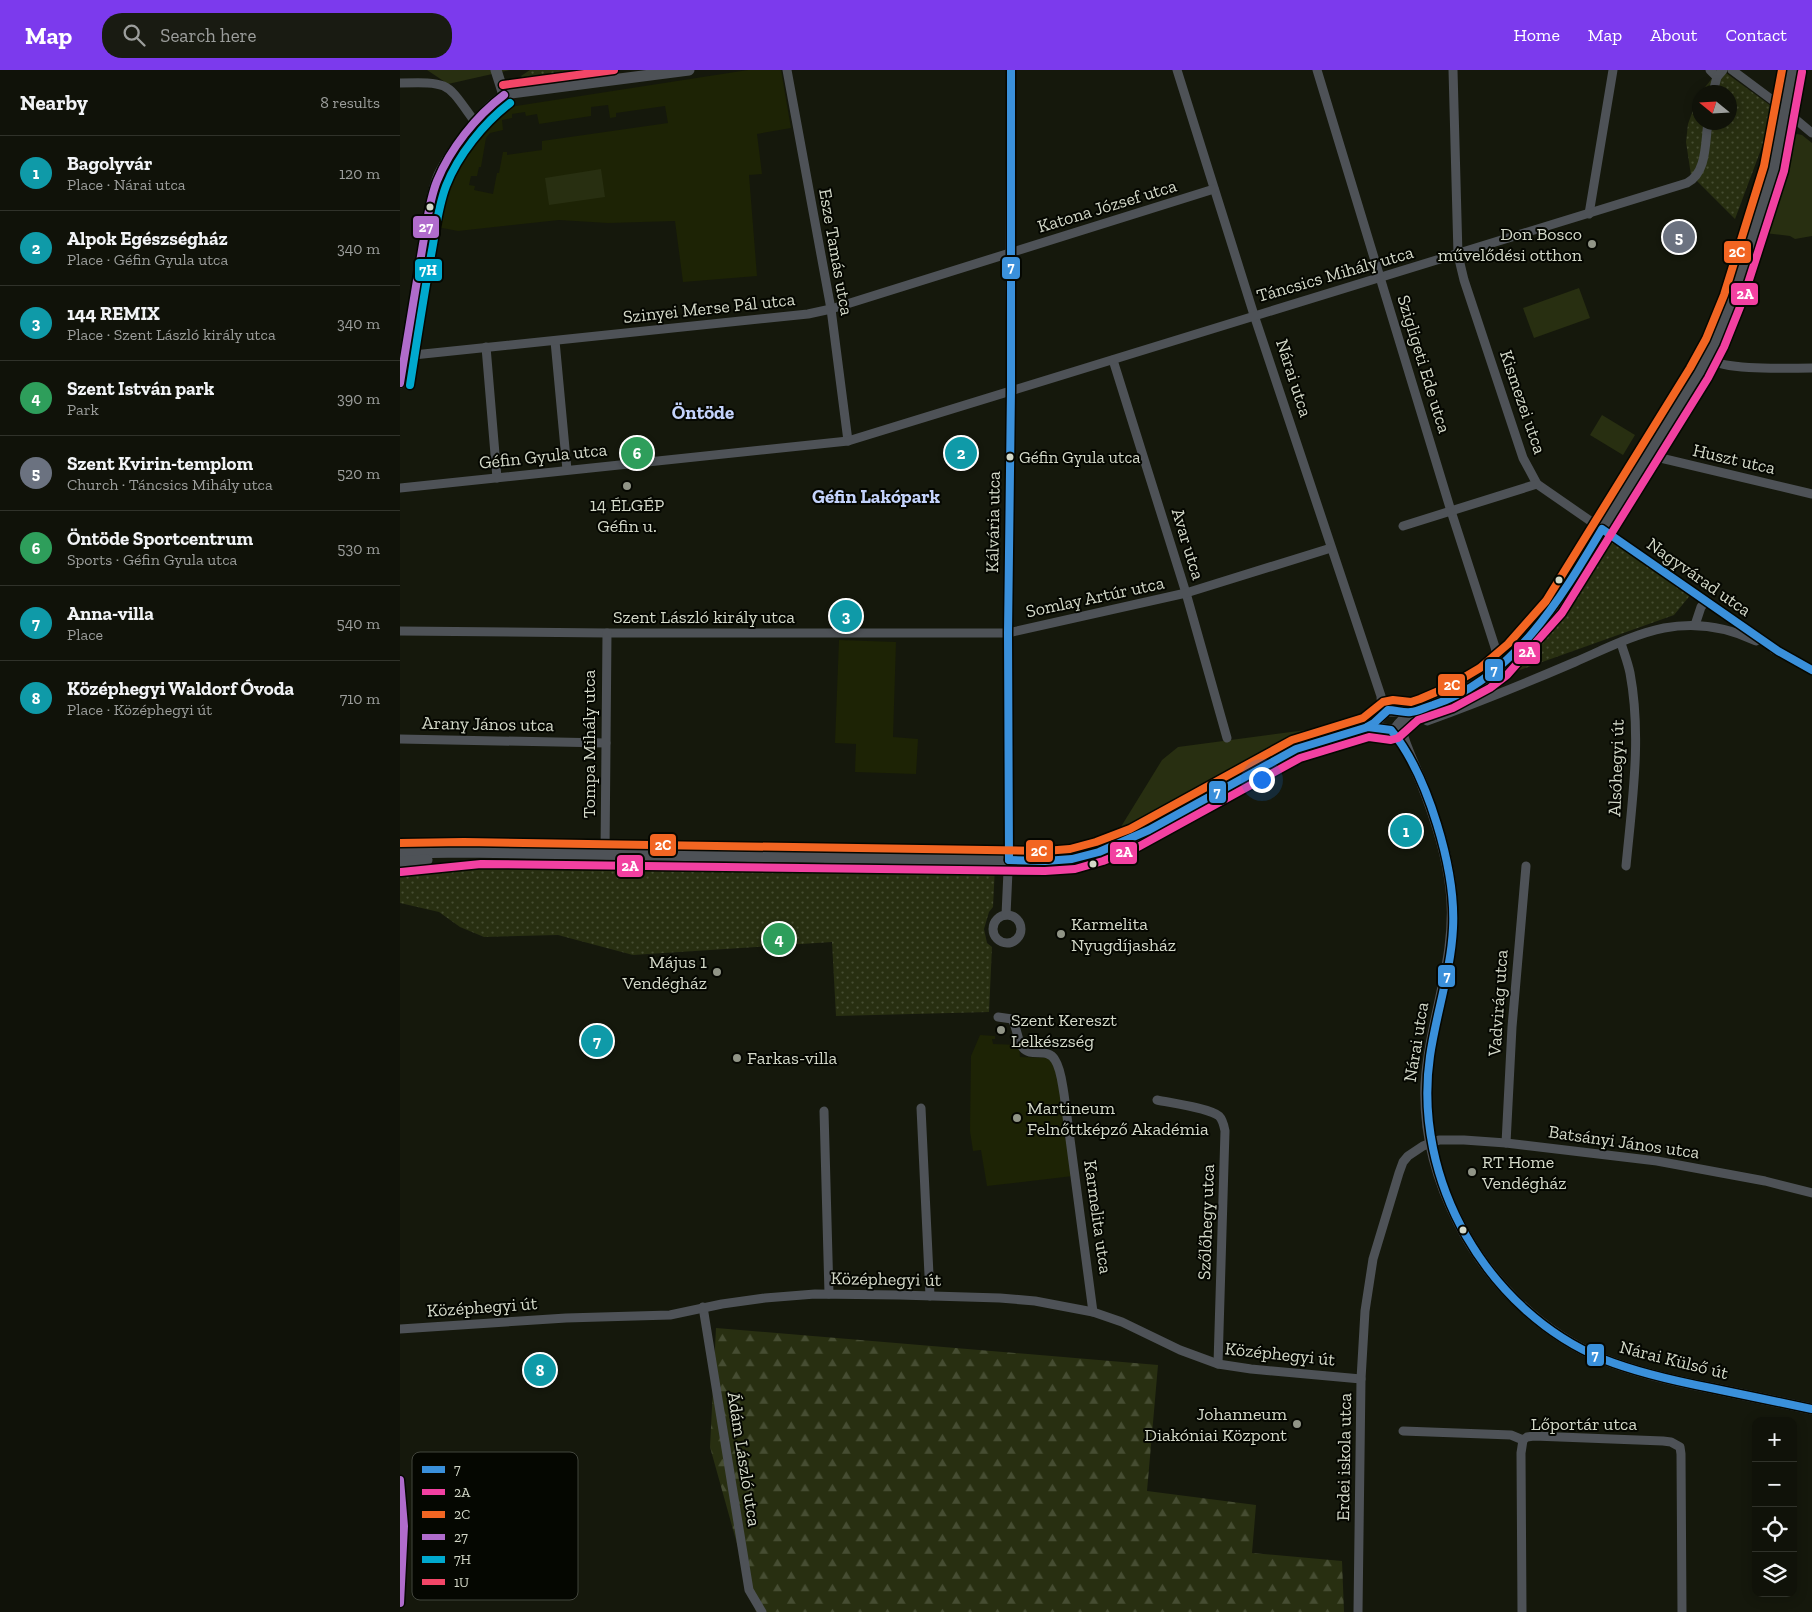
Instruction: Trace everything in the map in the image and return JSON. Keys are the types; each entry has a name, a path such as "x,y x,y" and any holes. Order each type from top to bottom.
{"street":[{"path":"496,70 504,95"},
{"path":"400,383 403,352 433,194 442,170 475,122 497,99 504,95 668,71 689,70"},
{"name":"Esze Tamás utca","path":"787,70 831,309 848,441"},
{"name":"Kálvária utca","path":"1006,915 1009,860 1008,633 1011,390 1011,70"},
{"name":"Nárai utca","path":"1177,70 1254,315 1381,696 1382,715"},
{"name":"Szigligeti Ede utca","path":"1317,70 1451,511 1496,647 1500,668"},
{"name":"Kismezei utca","path":"1453,70 1458,255 1464,280 1523,458 1537,484 1602,529"},
{"path":"1589,214 1613,70"},
{"path":"1710,70 1720,74"},
{"path":"1732,70 1786,110 1812,133"},
{"path":"400,862 481,854 605,854 1044,861 1072,859 1100,852 1149,830 1296,749 1368,726 1394,727 1407,715 1449,699 1484,680 1500,668 1539,627 1554,607 1707,359 1730,306 1762,209 1774,168 1792,70"},
{"path":"400,83 434,82 444,85 452,90 475,122"},
{"name":"Táncsics Mihály utca","path":"1011,390 1680,186 1695,179 1701,167 1707,130"},
{"name":"Katona József utca","path":"1010,254 1214,190"},
{"name":"Szinyei Merse Pál utca","path":"403,352 486,347 808,314 831,309 1010,254"},
{"path":"555,340 567,470"},
{"path":"486,347 497,478"},
{"path":"1707,359 1729,366 1812,368"},
{"name":"Avar utca","path":"1114,360 1186,593 1227,738"},
{"name":"Géfin Gyula utca","path":"400,488 848,441 1011,390"},
{"name":"Huszt utca","path":"1648,455 1812,494"},
{"path":"1403,526 1537,484"},
{"name":"Nagyvárad utca","path":"1602,529 1778,651"},
{"name":"Somlay Artúr utca","path":"1008,633 1186,593 1331,548"},
{"path":"1695,625 1701,607 1706,601"},
{"path":"1427,721 1484,701 1621,643 1663,628 1695,625 1728,631 1778,651 1812,670"},
{"name":"Szent László király utca","path":"400,630 607,633 1008,633"},
{"name":"Tompa Mihály utca","path":"605,854 607,633"},
{"name":"Alsóhegyi út","path":"1621,643 1631,680 1636,737 1626,866"},
{"name":"Nárai utca","path":"1381,696 1394,710"},
{"path":"1368,726 1386,710 1414,712"},
{"path":"1394,710 1400,716 1394,727"},
{"path":"1382,715 1382,724 1394,727"},
{"name":"Nárai utca","path":"1394,727 1417,772 1441,839 1451,888 1453,918 1451,947 1426,1082 1430,1143"},
{"name":"Arany János utca","path":"400,739 606,744"},
{"path":"403,853 464,852 481,854"},
{"name":"Vadvirág utca","path":"1506,1143 1512,1027 1526,866"},
{"name":"Karmelita utca","path":"998,1017 1012,1019 1024,1049 1029,1052 1044,1052 1052,1055 1060,1075 1093,1312"},
{"name":"Szőlőhegy utca","path":"1157,1100 1208,1111 1220,1117 1225,1131 1218,1364"},
{"path":"921,1108 930,1296"},
{"path":"824,1111 829,1294"},
{"name":"Batsányi János utca","path":"1430,1143 1440,1140 1506,1143 1657,1161 1765,1181 1812,1193"},
{"name":"Erdei iskola utca","path":"1358,1612 1361,1379 1365,1311 1374,1259 1403,1162 1416,1149 1430,1143"},
{"name":"Nárai Külső út","path":"1430,1143 1436,1168 1445,1192 1465,1234 1479,1255 1508,1292 1523,1307 1558,1334 1601,1358 1644,1373 1812,1409"},
{"name":"Középhegyi út","path":"400,1329 566,1318 670,1315 703,1307 765,1298 829,1294 1024,1300 1093,1312 1122,1322 1180,1350 1218,1364 1251,1369 1361,1379"},
{"name":"Ádám László utca","path":"703,1307 749,1590 762,1612"},
{"name":"Lőportár utca","path":"1403,1432 1511,1435 1523,1440 1527,1436 1534,1436 1663,1441 1676,1444 1680,1447 1681,1454 1682,1612"},
{"path":"1522,1612 1521,1453 1523,1440"},
{"path":"400,1480 404,1526 400,1603"}],"shaded area":[{"path":"748,70 781,70 791,128 757,134 762,174 749,175 757,276 683,282 675,221 608,223 559,220 458,231 432,226 439,188 447,172 489,116 497,109","holes":["608,105 610,118 616,117 616,113 665,106 668,123 542,141 542,150 507,155 507,152 503,152 493,194 474,190 475,186 469,185 471,176 477,176 479,167 481,167 486,138 490,133 503,130 502,120 512,118 512,114 525,112 526,116 537,114 539,124 591,116 591,107"]},
{"path":"839,640 896,642 893,737 918,739 916,774 855,772 856,744 835,743"},
{"name":"Martineum Felnőttképző Akadémia","path":"980,1035 995,1036 995,1039 992,1039 993,1044 1019,1045 1020,1057 1050,1058 1059,1080 1073,1176 987,1186 981,1150 973,1151 970,1131 971,1056"}],"green space":[{"path":"427,70 510,70 448,84"},
{"path":"530,70 597,70 524,79 521,76"},
{"path":"1719,70 1722,70 1771,106 1763,144 1735,219 1691,175 1686,142 1688,124 1692,113 1692,130 1737,130 1737,85 1707,85"},
{"path":"1797,134 1802,135 1812,143 1812,236 1795,239 1790,236 1764,233 1778,195 1791,137"},
{"path":"601,169 605,197 549,205 545,178"},
{"path":"1579,288 1590,318 1534,338 1523,308"},
{"path":"1602,415 1635,435 1623,455 1590,435"},
{"path":"1602,534 1692,593 1674,615 1500,677 1563,605"},
{"path":"1321,728 1323,731 1250,762 1171,809 1120,834 1119,830 1162,760 1178,747"},
{"path":"487,860 995,866 993,907 989,912 984,929 987,943 992,947 989,1012 836,1016 832,942 633,955 558,935 484,937 460,927 439,912 400,903 400,868"},
{"path":"716,1328 1158,1365 1147,1491 1256,1505 1252,1553 1342,1561 1344,1612 756,1612 710,1447"}],"waterway":[{"path":"1280,764 1333,745"},
{"path":"1297,765 1305,755"},
{"path":"1142,840 1170,824"}],"transit line":[{"name":"1U","path":"503,85 614,70"},
{"name":"7","path":"1009,860 1008,633 1011,390 1011,70"},
{"name":"2C","path":"400,843 464,842 1045,851 1070,849 1096,842 1130,829 1292,740 1363,718 1383,702 1393,700 1411,702 1448,687 1480,668 1508,644 1546,601 1706,339 1724,295 1764,166 1782,70"},
{"name":"2A","path":"401,872 481,864 1045,871 1075,869 1103,861 1138,847 1300,758 1369,737 1391,740 1398,738 1418,720 1453,708 1490,688 1507,675 1562,613 1708,378 1724,347 1742,302 1784,171 1802,72"},
{"name":"27","path":"400,383 428,212 437,181 449,157 465,134 504,95"},
{"name":"7H","path":"410,385 423,300 441,202 446,186 457,163 473,140 510,103"},
{"name":"7","path":"1367,727 1388,710 1408,712 1419,710 1462,693 1488,676 1511,656 1552,608 1602,529 1778,651 1812,670"},
{"name":"7","path":"1009,860 1045,861 1072,859 1099,852 1149,830 1296,749 1368,727 1391,730 1417,772 1428,797 1437,824 1450,879 1453,905 1452,944 1430,1056 1428,1103 1433,1149 1446,1194 1466,1236 1493,1275 1524,1309 1562,1337 1603,1359 1670,1379 1812,1409"},
{"name":"27","path":"400,1480 404,1526 400,1603"}],"place":[{"name":"Szent Kvirin-templom","path":"1679,237"},
{"name":"Don Bosco művelődési otthon","path":"1592,244"},
{"name":"Öntöde Sportcentrum","path":"637,453"},
{"name":"Alpok Egészségház","path":"961,453"},
{"name":"Géfin Gyula utca","path":"1010,457"},
{"name":"14 ÉLGÉP Géfin u.","path":"627,486"},
{"name":"144 REMIX","path":"846,616"},
{"name":"Bagolyvár","path":"1406,831"},
{"name":"Karmelita Nyugdíjasház","path":"1061,934"},
{"name":"Szent István park","path":"779,939"},
{"name":"Május 1 Vendégház","path":"717,972"},
{"name":"Szent Kereszt Lelkészség","path":"1001,1030"},
{"name":"Anna-villa","path":"597,1041"},
{"name":"Farkas-villa","path":"737,1058"},
{"name":"Martineum Felnőttképző Akadémia","path":"1017,1118"},
{"name":"RT Home Vendégház","path":"1472,1172"},
{"name":"Középhegyi Waldorf Óvoda","path":"540,1370"},
{"name":"Johanneum Diakóniai Központ","path":"1297,1424"}],"district":[{"name":"Öntöde","path":"703,412"},
{"name":"Géfin Lakópark","path":"876,496"}]}
